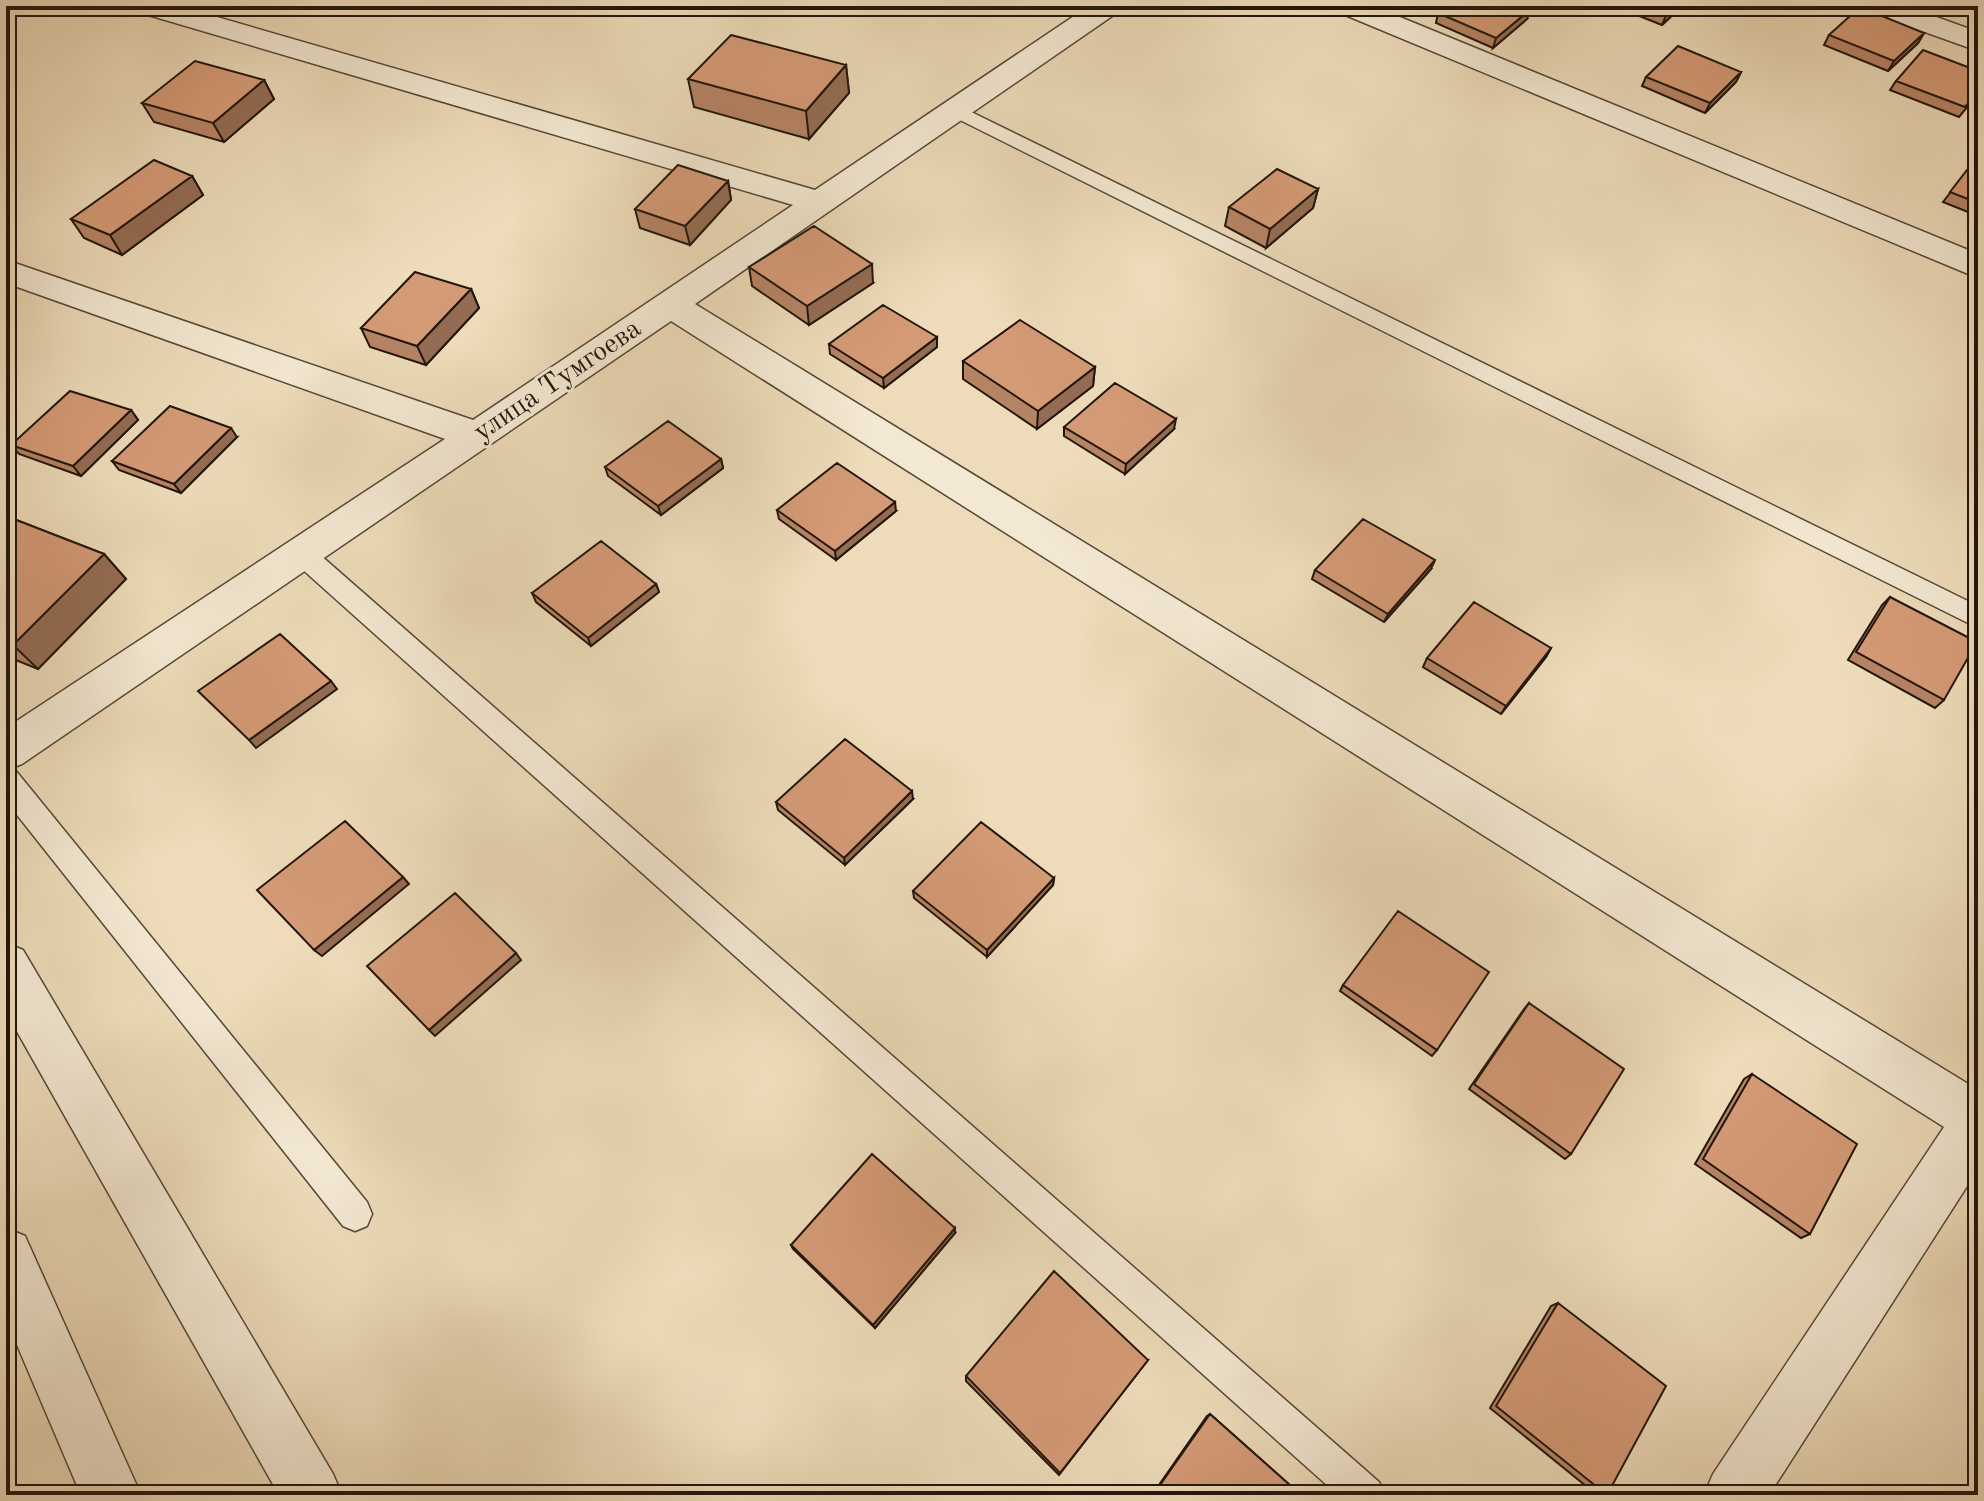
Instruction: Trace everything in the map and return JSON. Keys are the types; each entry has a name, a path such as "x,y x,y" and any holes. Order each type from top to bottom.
{"street":[{"path":"148,6 820,202"},
{"path":"1348,6 1978,267"},
{"path":"1879,6 1978,42"},
{"name":"улица Тумгоева","path":"6,751 671,305 1095,8"},
{"path":"6,271 477,436"},
{"path":"671,305 1978,1120 1734,1495"},
{"path":"6,966 312,1495"},
{"path":"6,1255 111,1495"}],"lane":[{"path":"953,109 1978,618"},
{"path":"302,554 1366,1495"},
{"path":"6,780 355,1214"}],"building":[{"path":"1448,6 1523,6 1531,9 1496,38 1438,13"},
{"path":"1860,7 1924,33 1894,61 1829,35"},
{"path":"731,35 846,65 806,111 688,79"},
{"path":"1678,46 1741,72 1710,103 1646,77"},
{"path":"1923,50 1978,71 1978,92 1965,107 1896,81"},
{"path":"195,61 264,80 213,123 142,103"},
{"path":"1978,157 1978,203 1950,192"},
{"path":"154,160 192,176 110,235 71,219"},
{"path":"678,165 728,181 685,226 635,209"},
{"path":"1277,169 1318,189 1270,229 1229,207"},
{"path":"814,226 872,264 807,306 749,267"},
{"path":"415,272 471,289 417,346 361,328"},
{"path":"883,305 937,337 883,378 829,344"},
{"path":"1020,320 1095,367 1038,411 963,361"},
{"path":"1115,383 1176,419 1126,464 1064,427"},
{"path":"70,391 131,410 73,466 11,445"},
{"path":"170,406 231,428 174,484 112,461"},
{"path":"668,421 721,459 658,506 605,467"},
{"path":"837,463 895,502 835,551 777,510"},
{"path":"6,516 104,554 13,645 6,642"},
{"path":"1363,519 1435,560 1388,614 1315,570"},
{"path":"601,541 656,584 588,638 532,593"},
{"path":"1890,597 1977,642 1944,700 1856,652"},
{"path":"1474,602 1551,648 1506,706 1427,658"},
{"path":"280,634 331,681 249,740 198,691"},
{"path":"845,739 912,791 844,858 776,802"},
{"path":"345,821 403,877 314,950 257,890"},
{"path":"981,822 1054,878 987,950 913,891"},
{"path":"455,893 516,953 429,1030 367,966"},
{"path":"1398,911 1489,972 1437,1050 1343,985"},
{"path":"1529,1003 1624,1069 1571,1154 1474,1084"},
{"path":"1752,1074 1857,1144 1810,1234 1703,1159"},
{"path":"872,1154 955,1228 873,1325 791,1245"},
{"path":"1054,1271 1148,1360 1060,1473 966,1376"},
{"path":"1558,1303 1666,1386 1607,1495 1496,1406"},
{"path":"1210,1414 1301,1495 1153,1495"}]}
